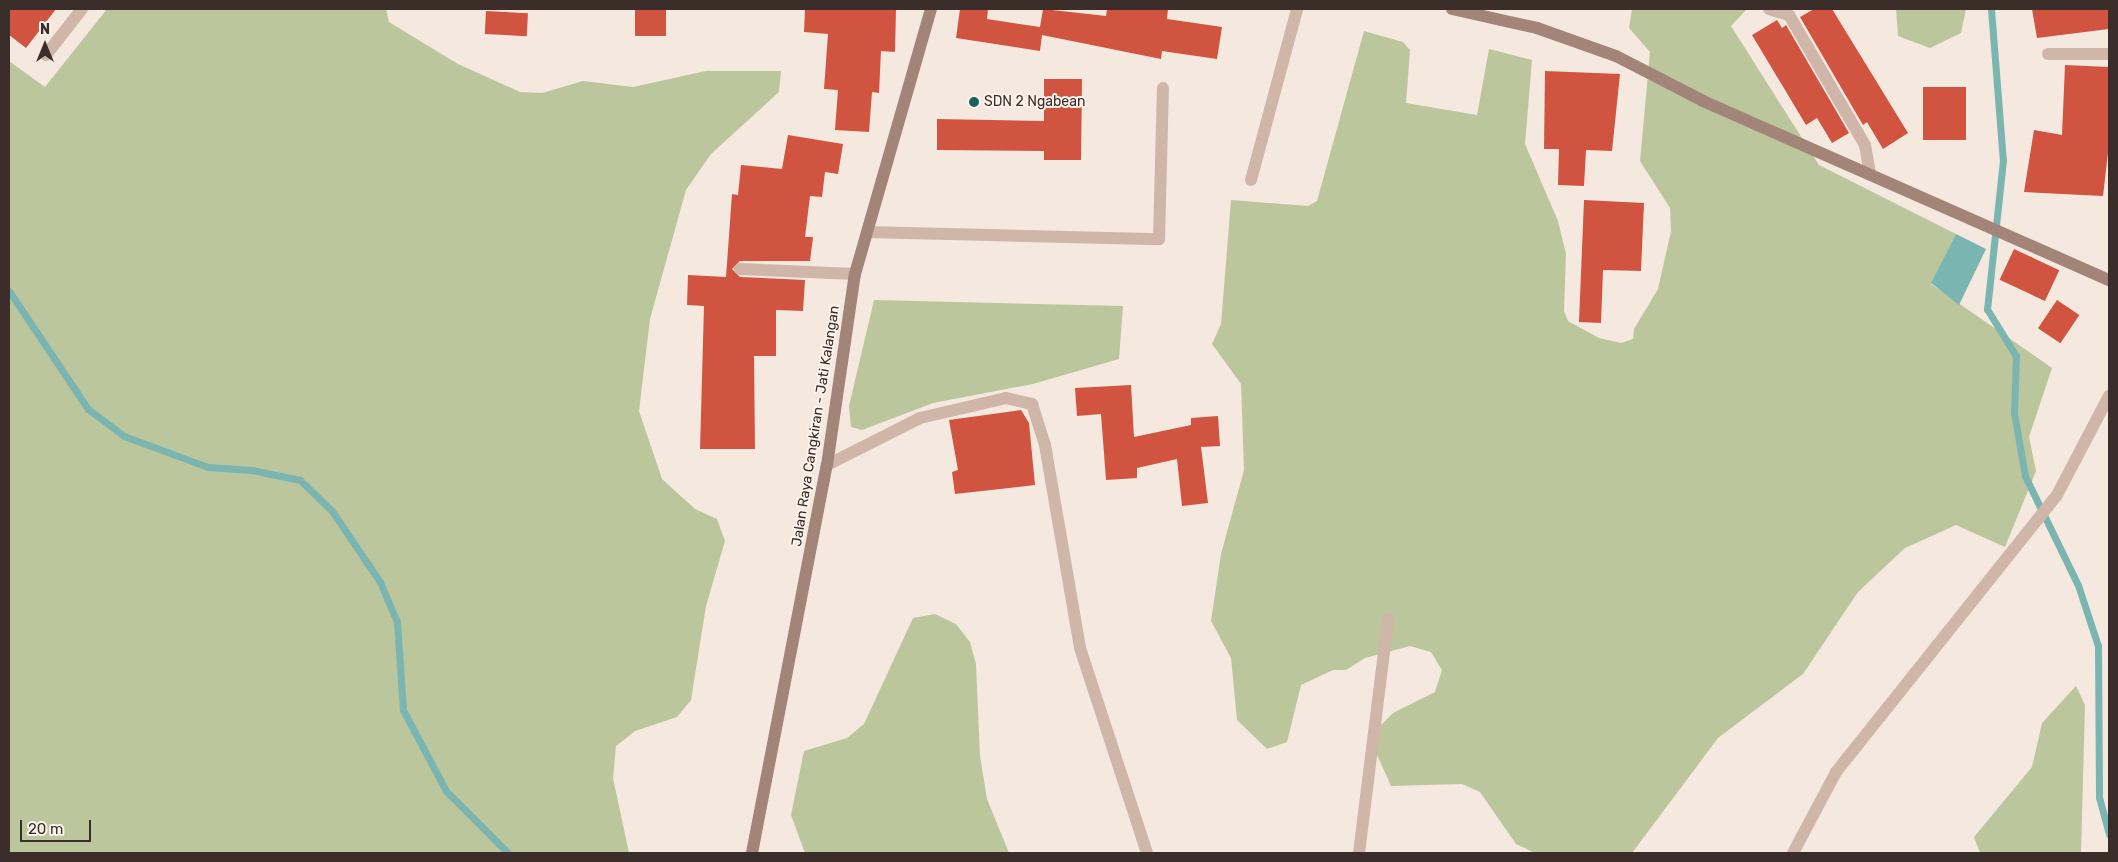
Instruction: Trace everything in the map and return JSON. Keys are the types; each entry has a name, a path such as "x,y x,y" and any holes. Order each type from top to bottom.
{"street":[{"path":"46,54 82,9"},
{"name":"Jalan Raya Cangkiran - Jati Kalangan","path":"752,853 827,465 855,274 931,9"},
{"path":"1251,180 1297,9"},
{"path":"1452,9 1538,28 1616,56 1702,101 2109,280"},
{"path":"1769,9 1793,12 1865,145 1870,174"},
{"path":"2048,54 2109,54"},
{"path":"867,232 1159,240 1163,88"},
{"path":"740,269 855,274"},
{"path":"1794,853 1836,772 2030,532 2057,495 2109,396"},
{"path":"827,465 920,418 1006,398 1032,404 1045,445 1080,648 1147,853"},
{"path":"1360,853 1388,619"}],"green space":[{"path":"107,9 386,9 389,22 458,64 520,92 542,93 583,81 633,87 706,71 781,71 779,92 711,154 686,190 650,319 639,411 662,479 695,509 717,519 725,541 706,606 691,700 677,717 635,731 616,746 613,778 629,853 9,853 9,61 45,87"},
{"path":"1632,9 1747,9 1731,26 1819,165 1956,234 1931,284 2052,368 2029,437 2036,471 2005,547 1956,525 1905,548 1858,592 1803,674 1718,738 1632,853 1535,853 1516,844 1480,792 1462,784 1391,786 1374,748 1379,727 1393,713 1435,692 1442,670 1431,652 1410,646 1365,658 1346,670 1333,670 1301,685 1287,742 1267,749 1237,720 1231,658 1211,621 1221,554 1244,470 1241,384 1212,344 1221,324 1231,200 1308,206 1317,201 1364,31 1403,42 1410,50 1406,103 1477,115 1489,49 1532,60 1525,144 1558,221 1566,254 1564,311 1568,321 1599,338 1621,343 1633,339 1634,329 1658,289 1671,231 1670,208 1640,161 1650,52 1629,28"},
{"path":"1896,9 1966,9 1961,33 1930,48 1898,36"},
{"path":"874,300 1123,306 1119,359 1033,384 933,403 862,430 851,427 849,406"},
{"path":"935,614 956,624 970,642 976,664 980,756 987,799 1009,853 805,853 791,815 804,751 847,738 864,724 913,618"},
{"path":"2076,686 2085,705 2081,853 1980,853 1974,837 2032,767 2042,723"}],"water":[{"path":"1956,234 1986,249 1959,305 1931,283"}],"building":[{"path":"9,9 56,9 26,48 9,35"},
{"path":"635,9 666,9 666,36 635,36"},
{"path":"805,9 896,9 895,52 881,51 879,93 872,92 869,132 835,130 838,90 824,89 828,34 804,32"},
{"path":"960,9 988,9 987,19 1040,27 1043,9 1106,16 1107,9 1168,9 1167,19 1222,27 1217,59 1162,51 1161,59 1042,35 1040,51 956,38"},
{"path":"1814,9 1832,9 1908,133 1883,149 1867,122 1863,125 1800,17"},
{"path":"2032,9 2109,9 2109,29 2037,38"},
{"path":"486,11 528,13 527,36 485,34"},
{"path":"1777,20 1782,28 1786,25 1849,133 1832,143 1817,118 1806,125 1752,35"},
{"path":"2065,65 2109,67 2109,144 2103,196 2024,192 2034,130 2062,135"},
{"path":"1545,71 1620,74 1612,151 1586,150 1584,186 1558,185 1559,149 1544,149"},
{"path":"1044,79 1082,79 1081,160 1044,160 1044,151 937,150 937,119 1044,121"},
{"path":"1923,87 1966,87 1966,140 1923,140"},
{"path":"788,135 843,144 838,174 825,172 822,197 810,196 805,237 813,237 810,261 740,261 732,269 740,277 805,280 803,311 776,310 776,356 754,356 755,449 700,449 704,306 687,305 688,275 726,277 732,194 738,195 741,165 782,169"},
{"path":"1584,200 1644,203 1641,271 1603,270 1601,323 1579,322"},
{"path":"2014,249 2059,270 2045,301 2000,280"},
{"path":"2057,300 2079,315 2060,343 2038,328"},
{"path":"1131,385 1134,437 1191,425 1191,418 1218,416 1220,446 1201,447 1208,503 1182,506 1177,459 1137,468 1137,478 1106,480 1101,414 1077,416 1075,388"},
{"path":"1021,410 1029,423 1035,485 955,494 952,472 958,470 949,420"}],"waterway":[{"path":"1991,9 2003,160 1987,309 2016,356 2014,413 2025,476 2078,585 2098,646 2099,797 2109,835"},
{"path":"9,291 88,409 124,436 208,467 252,470 300,480 332,511 380,582 397,622 403,710 446,791 508,853"}],"place":[{"name":"SDN 2 Ngabean","path":"974,102"}]}
